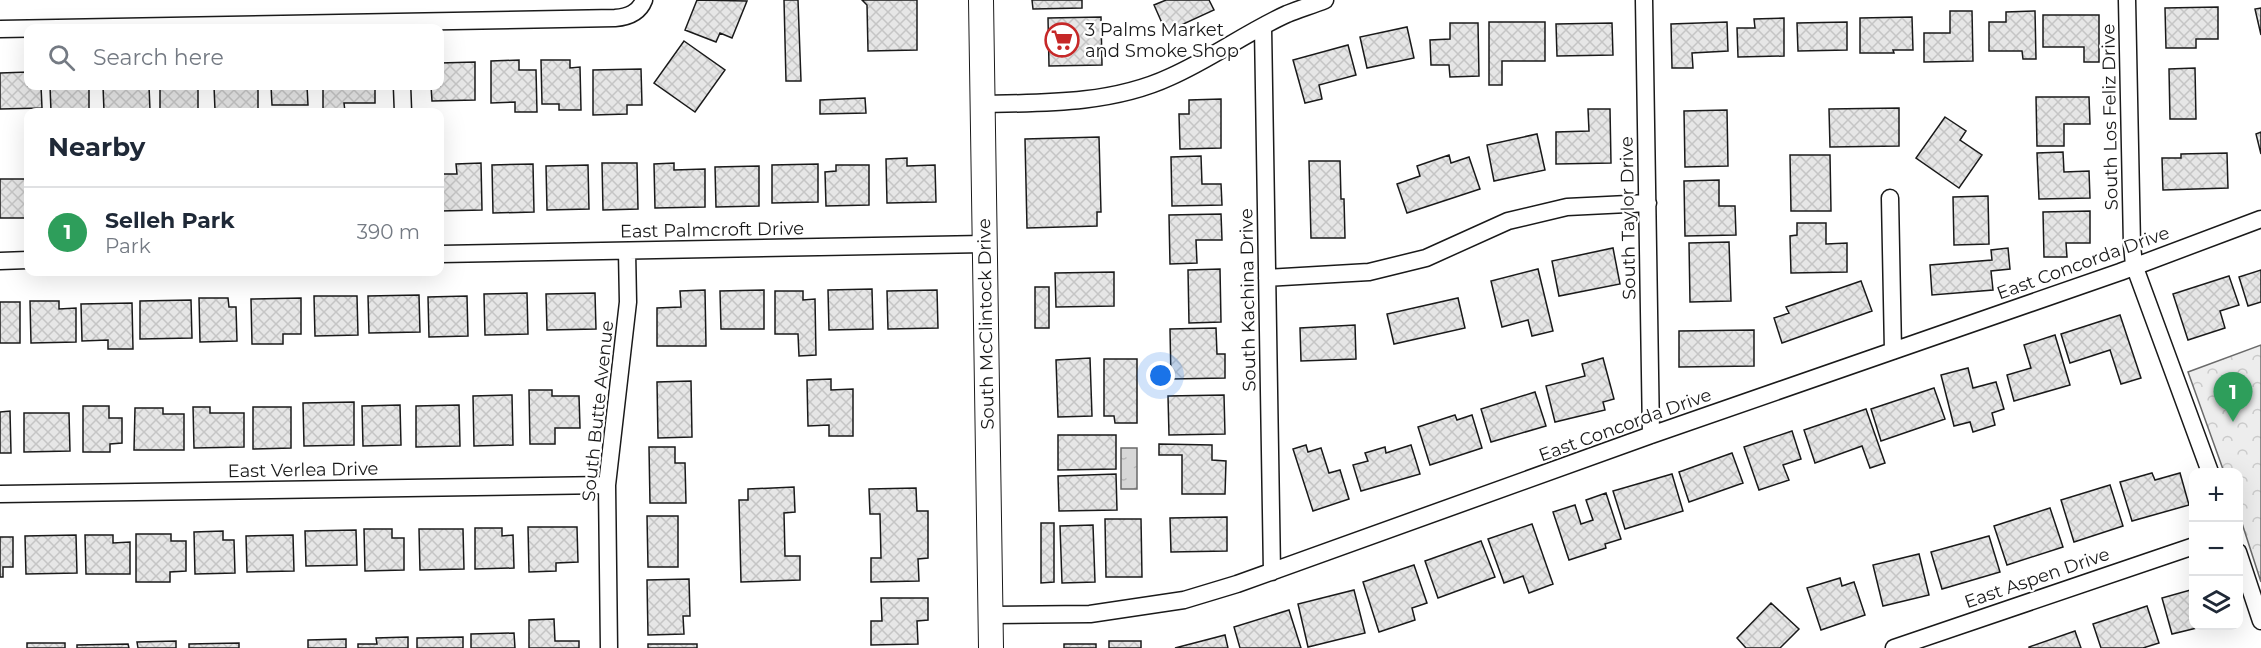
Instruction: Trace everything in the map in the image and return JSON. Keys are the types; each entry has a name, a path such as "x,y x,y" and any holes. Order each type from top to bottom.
{"main road":[{"name":"South McClintock Drive","path":"981,0 991,648"}],"street":[{"path":"432,24 615,18 638,10 644,0"},
{"path":"982,104 1043,103 1095,98 1144,87 1170,78 1263,27 1283,7 1325,0"},
{"name":"South Taylor Drive","path":"1644,0 1651,435"},
{"name":"South Los Feliz Drive","path":"2127,0 2134,265 2209,468"},
{"name":"South Kachina Drive","path":"1263,27 1272,572"},
{"path":"0,29 24,29"},
{"path":"402,90 403,108"},
{"path":"1890,198 1893,351"},
{"path":"1267,278 1369,272 1426,258 1508,221 1568,207 1647,204"},
{"name":"East Concorda Drive","path":"990,615 1090,614 1184,600 1272,572 2261,219"},
{"name":"East Palmcroft Drive","path":"444,254 984,244"},
{"name":"South Butte Avenue","path":"609,648 607,485 628,302 627,251"},
{"path":"0,261 24,260"},
{"name":"East Verlea Drive","path":"0,494 607,485"},
{"name":"East Aspen Drive","path":"1894,648 2189,547"},
{"path":"2243,565 2256,599 2261,621"}],"green space":[{"path":"2261,345 2261,582 2243,526 2243,468 2223,468 2188,372"}],"water":[{"path":"1121,448 1137,448 1137,489 1121,489"}],"building":[{"path":"697,0 747,1 732,38 720,33 716,42 685,30"},
{"path":"784,0 798,0 801,81 786,81"},
{"path":"862,0 917,0 917,50 868,51 867,5"},
{"path":"1032,0 1082,0 1082,8 1033,9"},
{"path":"1166,0 1209,0 1214,10 1166,32 1154,5"},
{"path":"2218,7 2218,39 2196,39 2196,48 2166,48 2165,8"},
{"path":"2261,8 2261,35 2255,9"},
{"path":"1950,11 1972,11 1973,61 1924,62 1924,33 1950,33"},
{"path":"2035,11 2036,59 2023,59 2022,51 1989,51 1989,22 2006,22 2006,12"},
{"path":"2043,15 2099,15 2099,62 2084,62 2084,47 2043,47"},
{"path":"1101,17 1102,65 1049,66 1048,18"},
{"path":"1912,17 1913,50 1893,50 1894,53 1860,53 1860,18"},
{"path":"1784,18 1784,56 1738,57 1737,28 1755,28 1754,19"},
{"path":"1489,22 1545,22 1545,61 1502,61 1502,85 1489,85"},
{"path":"1727,22 1728,51 1692,53 1693,68 1672,68 1671,24"},
{"path":"1847,22 1847,50 1798,51 1797,23"},
{"path":"1450,23 1478,23 1479,76 1450,77 1449,65 1431,65 1430,40 1450,39"},
{"path":"1612,23 1613,55 1557,56 1556,24"},
{"path":"1407,27 1414,58 1367,68 1360,37"},
{"path":"684,41 725,70 695,112 654,83"},
{"path":"1348,45 1356,75 1319,85 1322,99 1305,103 1293,60"},
{"path":"519,60 519,70 536,70 537,112 515,112 515,102 491,103 491,61"},
{"path":"541,60 570,60 570,68 580,67 581,110 559,110 559,104 542,104"},
{"path":"475,62 475,100 432,101 431,90 444,90 444,63"},
{"path":"2195,68 2196,119 2170,119 2169,69"},
{"path":"641,69 642,105 627,105 627,114 593,115 593,70"},
{"path":"24,72 24,90 41,90 42,108 0,109 0,73"},
{"path":"50,90 89,90 89,108 51,108"},
{"path":"103,90 149,90 150,108 104,108"},
{"path":"160,90 198,90 198,108 160,108"},
{"path":"214,90 258,90 258,108 215,108"},
{"path":"271,90 307,90 308,105 272,105"},
{"path":"323,90 375,90 375,103 344,103 345,108 323,108"},
{"path":"2036,97 2089,97 2090,124 2064,124 2064,146 2037,146"},
{"path":"865,98 866,113 820,114 820,100"},
{"path":"1221,99 1221,148 1180,149 1179,114 1189,114 1189,100"},
{"path":"1899,108 1899,146 1830,147 1829,109"},
{"path":"1588,109 1610,109 1611,163 1556,164 1556,132 1589,131"},
{"path":"1727,110 1728,166 1685,167 1684,111"},
{"path":"1945,117 1966,131 1960,140 1982,155 1959,188 1916,158"},
{"path":"2261,132 2261,154 2256,134"},
{"path":"1537,134 1545,170 1494,181 1487,145"},
{"path":"1099,137 1101,212 1097,212 1097,226 1027,228 1025,139"},
{"path":"2063,152 2064,172 2089,171 2090,198 2039,199 2037,153"},
{"path":"2227,153 2228,188 2163,190 2162,158 2181,158 2181,154"},
{"path":"1449,155 1451,163 1469,157 1480,189 1407,213 1397,184 1420,176 1417,166"},
{"path":"1790,155 1830,155 1831,211 1791,211"},
{"path":"1201,156 1202,184 1221,184 1222,205 1172,206 1171,157"},
{"path":"907,158 907,166 935,165 936,202 887,203 886,159"},
{"path":"1309,161 1340,161 1345,238 1311,238"},
{"path":"481,163 482,210 444,211 444,174 457,174 456,164"},
{"path":"602,163 637,163 638,209 603,210"},
{"path":"674,163 674,170 705,169 705,207 655,208 654,164"},
{"path":"533,164 534,212 493,213 492,165"},
{"path":"818,164 818,202 772,203 772,165"},
{"path":"588,165 589,209 547,210 546,166"},
{"path":"836,165 869,165 869,205 826,206 825,172 836,171"},
{"path":"759,166 759,206 716,207 715,167"},
{"path":"0,179 24,179 24,218 0,218"},
{"path":"1719,180 1719,206 1735,206 1736,235 1685,236 1684,181"},
{"path":"1988,196 1989,244 1954,245 1953,197"},
{"path":"2090,211 2090,243 2066,243 2067,257 2044,257 2043,212"},
{"path":"1221,214 1222,240 1196,240 1197,263 1170,264 1169,215"},
{"path":"1797,223 1826,223 1826,244 1847,243 1847,272 1791,273 1790,236 1797,235"},
{"path":"1729,242 1731,301 1690,302 1689,243"},
{"path":"1613,248 1620,284 1559,296 1552,261"},
{"path":"2008,248 2010,269 1991,271 1993,290 1932,295 1930,265 1992,260 1991,250"},
{"path":"1220,269 1221,322 1189,323 1188,270"},
{"path":"1538,269 1553,331 1532,336 1528,320 1502,327 1491,281"},
{"path":"2261,270 2261,302 2248,306 2239,277"},
{"path":"1114,272 1114,306 1056,307 1055,273"},
{"path":"2229,276 2239,305 2220,311 2225,328 2188,340 2173,294"},
{"path":"1861,281 1872,311 1782,343 1774,318 1789,313 1786,307"},
{"path":"1035,287 1049,287 1049,328 1035,328"},
{"path":"872,289 873,329 829,330 828,290"},
{"path":"705,290 706,346 657,346 657,308 681,307 680,291"},
{"path":"764,290 764,329 721,329 720,291"},
{"path":"937,290 938,328 888,329 887,291"},
{"path":"775,291 803,291 803,300 815,299 816,355 799,356 798,334 775,334"},
{"path":"527,293 528,334 485,335 484,294"},
{"path":"595,293 596,329 547,330 546,294"},
{"path":"419,295 420,332 369,333 368,296"},
{"path":"314,296 357,296 358,335 315,336"},
{"path":"467,296 468,336 429,337 428,297"},
{"path":"199,298 228,298 229,307 236,307 237,341 200,342"},
{"path":"301,298 301,334 283,334 283,344 252,344 251,299"},
{"path":"1458,298 1465,328 1394,344 1387,314"},
{"path":"191,300 192,338 140,339 140,301"},
{"path":"30,301 59,301 59,309 76,308 76,342 31,343"},
{"path":"0,302 20,302 20,343 0,343"},
{"path":"132,303 133,349 108,349 108,340 82,341 81,304"},
{"path":"2120,315 2141,378 2121,384 2110,350 2070,363 2061,334"},
{"path":"1355,325 1356,359 1301,361 1300,328"},
{"path":"1216,328 1217,354 1225,354 1225,378 1171,379 1170,329"},
{"path":"1754,330 1754,366 1679,367 1679,331"},
{"path":"2055,335 2070,385 2014,401 2007,375 2031,368 2024,345"},
{"path":"1090,358 1092,416 1058,417 1056,360"},
{"path":"1603,358 1614,399 1603,402 1605,410 1555,422 1546,386 1585,376 1582,364"},
{"path":"1104,359 1137,359 1137,423 1115,423 1114,416 1104,416"},
{"path":"1968,368 1973,388 1996,382 2004,409 1992,413 1995,425 1973,432 1970,422 1954,426 1941,375"},
{"path":"831,379 831,390 853,389 853,436 829,436 829,425 808,426 807,380"},
{"path":"691,381 692,437 658,438 657,382"},
{"path":"1934,388 1945,419 1881,441 1871,409"},
{"path":"529,390 552,390 552,396 579,396 580,428 555,428 555,444 530,444"},
{"path":"1535,392 1546,426 1491,442 1481,409"},
{"path":"512,395 513,445 474,446 473,396"},
{"path":"1224,395 1225,434 1169,435 1168,396"},
{"path":"354,402 354,445 304,446 303,403"},
{"path":"400,405 401,445 363,446 362,406"},
{"path":"459,405 460,446 416,447 416,406"},
{"path":"83,406 109,406 109,418 122,418 122,443 110,444 110,452 83,452"},
{"path":"193,407 210,407 210,413 244,413 244,447 194,448"},
{"path":"253,407 291,407 291,448 253,449"},
{"path":"135,408 163,408 163,414 184,414 184,450 134,450"},
{"path":"1866,409 1885,463 1870,468 1862,446 1815,463 1804,430"},
{"path":"10,411 11,453 0,453 0,412"},
{"path":"24,413 69,413 70,451 24,452"},
{"path":"1455,415 1457,420 1472,415 1482,448 1430,465 1418,427"},
{"path":"1792,431 1801,459 1783,465 1789,480 1759,490 1744,447"},
{"path":"1058,435 1116,435 1116,469 1058,470"},
{"path":"1159,444 1212,445 1212,460 1226,461 1225,494 1182,494 1182,455 1159,455"},
{"path":"1306,445 1308,452 1321,448 1329,473 1340,470 1349,499 1313,511 1293,449"},
{"path":"1411,445 1420,474 1361,491 1353,465 1368,461 1365,453 1385,447 1386,453"},
{"path":"649,447 675,447 675,463 685,463 686,503 650,503"},
{"path":"1732,453 1743,483 1689,502 1679,472"},
{"path":"2152,473 2155,480 2180,473 2189,505 2132,521 2120,482"},
{"path":"1116,474 1117,510 1059,511 1058,476"},
{"path":"1672,474 1683,511 1625,529 1613,491"},
{"path":"2110,485 2123,526 2074,542 2061,500"},
{"path":"794,487 795,512 784,513 785,556 800,556 800,580 741,582 739,500 748,500 748,489"},
{"path":"916,488 917,511 928,511 928,558 918,559 919,581 871,582 871,558 881,558 880,514 870,514 869,489"},
{"path":"1606,493 1621,539 1605,544 1606,548 1569,560 1553,512 1575,505 1581,524 1593,520 1586,500"},
{"path":"2050,508 2063,547 2007,565 1994,526"},
{"path":"647,516 678,516 678,567 648,567"},
{"path":"1227,517 1227,551 1171,552 1170,518"},
{"path":"1105,519 1141,519 1142,577 1106,577"},
{"path":"1041,523 1054,523 1054,582 1041,583"},
{"path":"1532,524 1553,584 1529,593 1523,576 1504,583 1488,539"},
{"path":"1093,525 1095,582 1062,583 1060,526"},
{"path":"528,527 577,527 578,562 556,563 556,571 529,572"},
{"path":"475,528 502,528 502,536 513,535 514,568 475,569"},
{"path":"364,529 392,529 392,538 404,538 404,570 365,571"},
{"path":"419,529 463,529 464,569 420,570"},
{"path":"356,530 357,565 306,566 305,531"},
{"path":"223,531 223,540 234,540 235,573 195,574 194,532"},
{"path":"136,534 171,534 171,541 186,541 186,571 170,572 170,582 136,582"},
{"path":"76,535 77,573 26,574 25,536"},
{"path":"85,535 113,535 113,543 130,542 130,574 86,574"},
{"path":"293,535 294,571 247,572 246,536"},
{"path":"1989,536 2000,572 1942,589 1931,552"},
{"path":"0,537 13,537 13,567 3,567 3,577 0,577"},
{"path":"1481,541 1495,577 1438,598 1425,561"},
{"path":"1919,554 1929,595 1883,606 1873,565"},
{"path":"1414,565 1427,603 1412,608 1415,620 1379,632 1363,582"},
{"path":"1840,578 1842,586 1854,582 1865,615 1821,630 1807,588"},
{"path":"689,579 690,616 683,616 684,634 648,635 647,580"},
{"path":"1354,590 1365,633 1308,647 1298,604"},
{"path":"2189,590 2189,630 2172,634 2162,598"},
{"path":"881,598 928,598 928,620 917,621 918,644 871,645 871,621 882,621"},
{"path":"1771,603 1799,629 1780,648 1746,648 1737,638"},
{"path":"2147,606 2159,643 2143,648 2101,648 2093,624"},
{"path":"1289,610 1301,648 1240,648 1234,627"},
{"path":"554,619 555,641 579,641 579,648 529,648 529,620"},
{"path":"2075,631 2081,648 2029,648 2029,647"},
{"path":"514,633 515,648 471,648 471,634"},
{"path":"1225,635 1228,648 1175,648"},
{"path":"408,637 408,648 358,648 358,644 377,644 376,638"},
{"path":"463,637 463,648 417,648 417,638"},
{"path":"346,639 346,648 308,648 308,640"},
{"path":"176,641 176,648 138,648 137,642"},
{"path":"1109,641 1141,641 1141,648 1109,648"},
{"path":"27,643 65,643 65,648 27,648"},
{"path":"239,643 239,648 189,648 189,644"},
{"path":"128,644 129,648 77,648 77,645"},
{"path":"648,644 697,644 697,648 648,648"},
{"path":"1064,644 1096,644 1096,648 1064,648"}],"place":[{"name":"3 Palms Market and Smoke Shop","path":"1062,40"},
{"name":"Selleh Park","path":"2233,422"}]}
